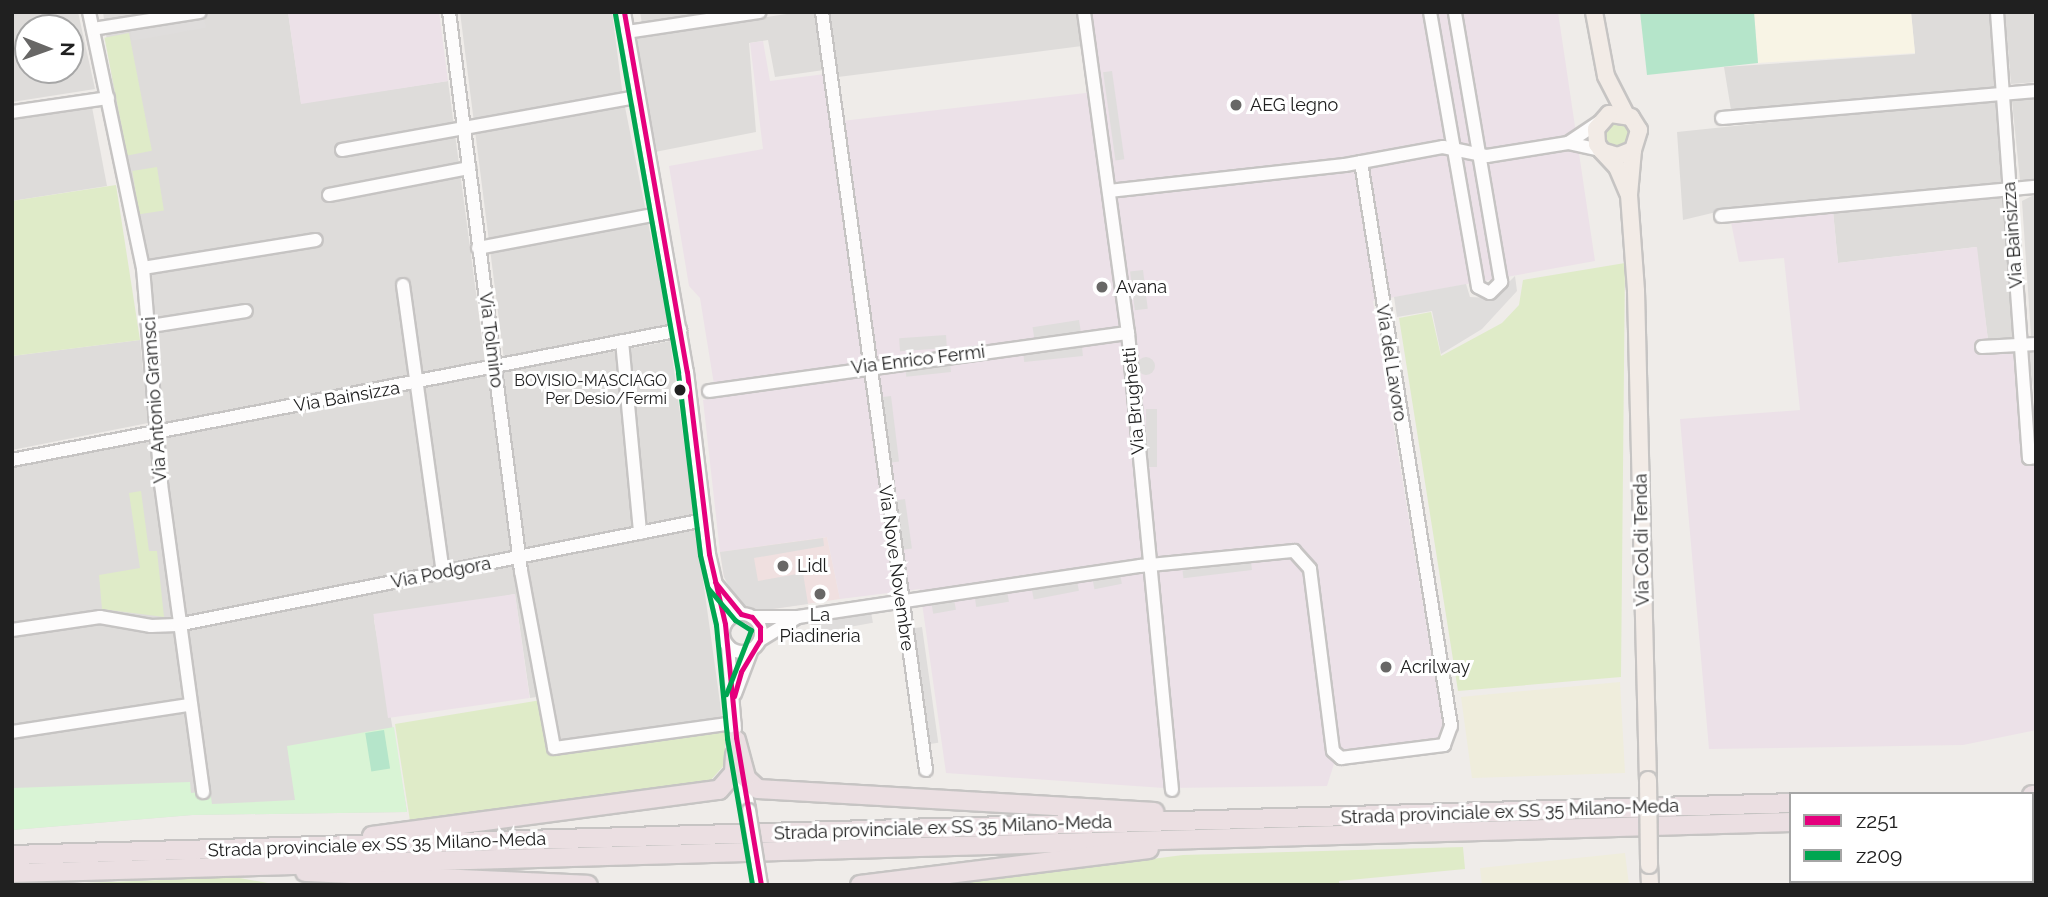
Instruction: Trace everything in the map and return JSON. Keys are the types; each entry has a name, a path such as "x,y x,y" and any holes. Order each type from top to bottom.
{"highway":[{"path":"736,734 746,778 758,789 1146,811 1213,820"},
{"path":"345,846 402,831 719,790 734,773 736,734"},
{"name":"Strada provinciale ex SS 35 Milano-Meda","path":"12,855 1789,803"},
{"name":"Strada provinciale ex SS 35 Milano-Meda","path":"12,873 261,862 1789,821"},
{"path":"860,885 1249,837"},
{"path":"261,862 304,872 588,885"}],"main road":[{"name":"Via Col di Tenda","path":"1594,12 1606,76 1625,113 1639,130 1633,150 1629,195 1636,291 1650,885"},
{"name":"Via Col di Tenda","path":"1606,76 1595,137 1617,167 1629,195"},
{"path":"1600,120 1625,113"},
{"path":"1603,151 1618,156 1633,150"}],"street":[{"name":"Via Antonio Gramsci","path":"89,12 143,268 177,625 203,792"},
{"path":"93,29 200,12"},
{"name":"Via Tolmino","path":"449,12 519,558 554,748 736,734"},
{"path":"624,12 680,330 704,520 725,624 723,635 728,646 736,734 761,885"},
{"path":"627,32 759,12"},
{"name":"Via Nove Novembre","path":"822,12 868,366 926,770"},
{"name":"Via Brughetti","path":"1084,12 1128,333 1172,790"},
{"path":"1430,12 1478,287 1490,293 1501,282 1455,12"},
{"name":"Via Bainsizza","path":"1997,12 2021,345 2032,458"},
{"path":"1722,118 2036,90"},
{"path":"342,150 638,97"},
{"path":"12,112 108,98"},
{"path":"1568,143 1600,120"},
{"path":"1109,191 1361,162 1453,147 1479,155 1568,143 1603,151"},
{"name":"Via del Lavoro","path":"1149,565 1294,551 1301,555 1311,569 1330,744 1341,758 1444,745 1451,726 1361,162"},
{"path":"329,195 469,168"},
{"path":"1721,216 2036,187"},
{"path":"478,248 658,214"},
{"path":"143,268 316,240"},
{"path":"403,285 443,572"},
{"path":"150,326 246,311"},
{"name":"Via Bainsizza","path":"12,460 416,384 680,330"},
{"name":"Via Enrico Fermi","path":"709,391 868,366 1128,333"},
{"path":"622,341 640,533"},
{"path":"1982,347 2036,344"},
{"name":"Via Podgora","path":"12,630 100,617 151,626 177,625 704,520"},
{"path":"725,624 747,615 798,617 900,599 1149,565"},
{"path":"715,582 760,627 756,645 733,697"},
{"path":"728,646 740,652 756,645 798,617"},
{"path":"12,732 188,705"}],"shaded area":[{"path":"12,12 78,14 14,14 14,84 84,84 84,39 95,89 12,102"},
{"path":"103,12 288,12 301,103 448,81 485,361 165,425 150,278 114,93"},
{"path":"288,12 439,12 448,81 301,104"},
{"path":"460,12 612,12 623,97 669,327 504,360"},
{"path":"640,12 714,12 642,24"},
{"path":"800,12 817,12 824,70 775,77 768,40 749,43 756,132 655,152 636,37"},
{"path":"830,12 1077,12 1082,46 838,77"},
{"path":"1092,12 1558,12 1595,261 1373,301 1445,738 1338,751 1327,786 1164,788 946,773 920,589 840,599 827,537 720,552 703,400 716,397 700,298 689,286 669,166 763,149 750,43 763,41 770,81 825,74 833,122 1103,91"},
{"path":"1754,12 1911,12 1915,53 1758,63"},
{"path":"1911,12 1992,12 1998,87 1731,110 1724,67 1915,54"},
{"path":"2005,12 2036,12 2036,82 2011,84"},
{"path":"204,17 206,28 132,41 130,30"},
{"path":"1112,71 1124,159 1115,160 1103,72"},
{"path":"2036,98 2036,179 2020,180 2012,101"},
{"path":"1991,99 1999,107 2005,185 1729,209 1683,220 1677,132"},
{"path":"92,107 107,186 12,201 12,119"},
{"path":"2036,194 2036,336 2031,336 2022,201"},
{"path":"2005,197 2017,338 1988,340 1976,247 1838,263 1833,211"},
{"path":"1833,211 1838,263 1977,247 1988,340 1977,340 1977,355 2013,352 2025,462 2036,462 2036,730 1963,745 1709,749 1680,419 1800,410 1784,258 1739,262 1731,222"},
{"path":"1143,270 1148,309 1135,310 1130,272"},
{"path":"1515,276 1517,291 1482,329 1441,354 1432,311 1397,317 1394,297 1466,284 1470,297 1493,298"},
{"path":"1079,320 1081,332 1034,339 1033,327"},
{"path":"946,335 947,348 900,351 899,338"},
{"path":"140,340 148,423 12,450 12,356"},
{"path":"670,341 722,717 558,743 550,695 530,698 515,594 374,620 407,812 192,815 12,830 12,463"},
{"path":"1082,347 1083,356 1024,362 1023,353"},
{"path":"2028,349 2036,349 2036,410"},
{"path":"1146,357 1152,360 1155,366 1152,372 1146,375 1140,372 1137,366 1140,360"},
{"path":"950,362 951,372 906,377 905,367"},
{"path":"891,396 899,462 887,463 879,397"},
{"path":"1146,409 1157,409 1157,467 1146,467"},
{"path":"905,499 912,549 901,550 894,501"},
{"path":"827,537 840,599 752,612 724,577 720,552"},
{"path":"823,538 824,546 754,558 758,581 803,573 808,604 752,612 734,596 724,577 720,552"},
{"path":"1251,562 1252,570 1183,578 1183,570"},
{"path":"1120,574 1122,584 1094,589 1093,579"},
{"path":"1077,581 1079,591 1034,600 1032,590"},
{"path":"1007,590 1009,602 976,607 974,595"},
{"path":"515,594 530,698 388,718 373,614"},
{"path":"954,599 956,610 933,614 931,603"},
{"path":"871,612 873,623 813,633 811,623"},
{"path":"922,627 938,743 928,744 912,628"},
{"path":"1620,682 1625,773 1472,778 1461,697"},
{"path":"1625,853 1629,885 1482,885 1480,868"},
{"path":"1812,883 1870,883 1870,885 1795,885"}],"green space":[{"path":"1640,12 1754,12 1758,63 1647,75"},
{"path":"129,33 152,151 127,156 104,38"},
{"path":"1616,120 1626,124 1630,134 1626,144 1616,148 1606,144 1602,134 1606,124"},
{"path":"157,167 164,210 139,214 132,171"},
{"path":"116,185 140,340 12,356 12,201"},
{"path":"1625,263 1621,677 1458,691 1399,318 1431,312 1441,356 1502,323 1519,305 1523,280"},
{"path":"141,491 149,551 157,551 164,617 102,609 99,575 140,568 129,493"},
{"path":"541,700 551,755 725,728 725,764 711,780 410,821 395,724"},
{"path":"394,727 407,812 192,815 12,830 12,788 190,782 191,793 210,791 212,804 295,800 287,746"},
{"path":"384,730 390,769 371,771 365,733"},
{"path":"1463,847 1465,869 1339,881 1339,885 949,885 1183,855"},
{"path":"234,877 279,885 35,885"}],"transit line":[{"name":"z251","path":"624,12 687,372 709,554 725,624 736,737 761,885"},
{"name":"z209","path":"615,14 678,373 700,555 716,625 727,738 752,885"},
{"name":"z251","path":"715,582 741,614 752,617 760,627 760,640 741,672 734,696"},
{"name":"z209","path":"708,588 735,620 751,630 726,694"}],"place":[{"name":"AEG legno","path":"1236,105"},
{"name":"Avana","path":"1102,287"},
{"name":"BOVISIO-MASCIAGO Per Desio/Fermi","path":"680,390"},
{"name":"Lidl","path":"783,566"},
{"name":"La Piadineria","path":"820,594"},
{"name":"Acrilway","path":"1386,667"}]}
